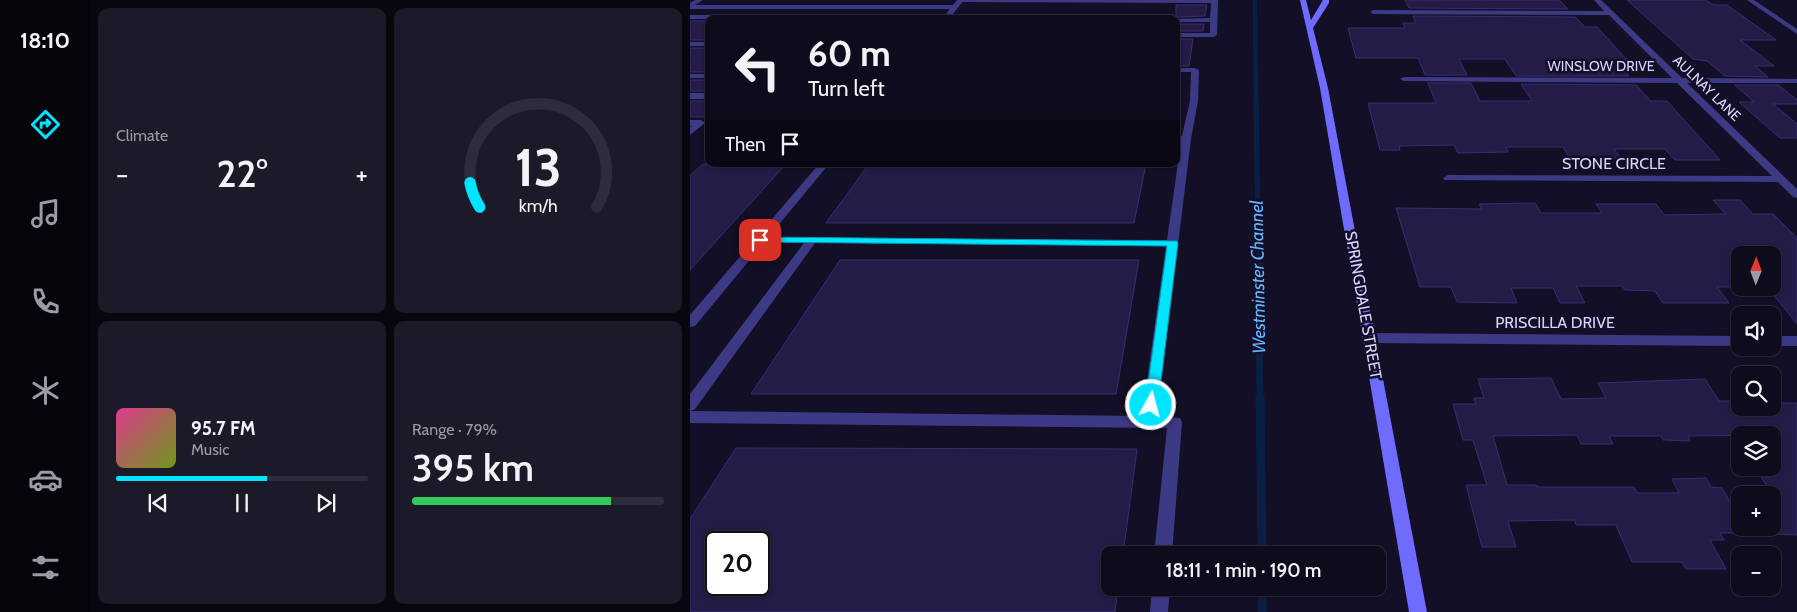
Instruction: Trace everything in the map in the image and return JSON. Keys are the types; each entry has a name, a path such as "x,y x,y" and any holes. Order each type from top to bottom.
{"main road":[{"name":"SPRINGDALE STREET","path":"1303,0 1324,88 1418,612"},
{"path":"1310,27 1326,3 1326,0"}],"street":[{"path":"690,6 700,0"},
{"path":"948,15 961,0 1215,1 1213,35 1180,35"},
{"name":"AULNAY LANE","path":"1598,0 1797,196"},
{"path":"1750,0 1797,32"},
{"path":"690,6 955,7"},
{"path":"1373,12 1611,13"},
{"path":"690,16 705,16"},
{"path":"1180,20 1214,20"},
{"path":"690,44 705,44"},
{"path":"1180,70 1195,70 1194,101 1181,139 1180,152"},
{"path":"690,76 705,76"},
{"name":"WINSLOW DRIVE","path":"1404,78 1797,81"},
{"path":"690,96 705,96"},
{"path":"690,123 705,123"},
{"path":"690,132 705,123"},
{"path":"690,323 821,167"},
{"path":"1149,422 1173,243 1179,167"},
{"name":"STONE CIRCLE","path":"1448,178 1780,179"},
{"path":"760,240 1173,243"},
{"path":"691,416 812,240"},
{"name":"PRISCILLA DRIVE","path":"1370,338 1731,341"},
{"path":"1781,341 1797,341"},
{"path":"691,416 1175,422 1164,546"},
{"path":"1158,612 1160,596"}],"building":[{"path":"1405,0 1559,0 1568,9 1409,8"},
{"path":"1627,0 1705,0 1714,5 1727,5 1776,40 1740,40 1774,66 1755,66 1768,77 1725,76 1707,61 1693,59"},
{"path":"1176,5 1207,5 1205,16 1180,17 1180,15 1176,15"},
{"path":"1413,16 1575,17 1585,27 1597,27 1627,60 1614,59 1629,76 1516,76 1505,59 1459,59 1467,75 1425,75 1418,58 1356,58 1348,28 1405,28 1403,23 1416,23"},
{"path":"690,21 705,21 705,40 690,40"},
{"path":"1180,24 1204,24 1203,31 1180,31"},
{"path":"1180,39 1193,39 1189,66 1180,66"},
{"path":"690,48 705,48 705,72 690,72"},
{"path":"690,80 705,80 705,91 690,91"},
{"path":"1428,83 1471,83 1480,101 1532,101 1521,84 1636,85 1651,101 1667,101 1720,160 1675,160 1665,149 1614,149 1621,158 1569,157 1563,147 1506,147 1508,152 1458,153 1454,145 1399,146 1400,150 1380,150 1368,103 1436,103"},
{"path":"1735,85 1778,85 1797,100 1797,104 1773,104 1797,124 1797,138 1780,138 1739,102 1754,102"},
{"path":"690,101 705,101 705,117 690,117"},
{"path":"703,164 705,164 705,167 783,167 690,270 690,176"},
{"path":"867,167 1145,167 1134,223 826,223"},
{"path":"1713,200 1740,200 1753,214 1773,214 1797,238 1797,324 1774,296 1781,296 1781,246 1731,246 1731,287 1717,287 1729,303 1663,303 1655,291 1625,290 1622,286 1576,286 1585,303 1560,303 1553,288 1511,288 1517,303 1457,302 1451,287 1420,287 1396,208 1482,209 1479,204 1535,203 1541,213 1602,213 1596,204 1656,204 1664,215 1726,214"},
{"path":"840,260 1139,260 1116,394 751,394"},
{"path":"1551,378 1561,399 1606,398 1598,383 1705,379 1719,401 1731,401 1731,416 1781,416 1781,403 1797,403 1797,535 1781,534 1781,486 1767,486 1761,477 1781,476 1781,426 1731,426 1731,435 1688,436 1690,441 1663,440 1661,436 1609,436 1613,444 1581,444 1577,435 1493,436 1507,485 1536,485 1537,487 1634,487 1637,493 1679,493 1672,479 1706,478 1711,487 1722,488 1731,504 1731,533 1720,533 1724,540 1710,540 1726,569 1686,569 1682,562 1632,562 1616,525 1576,525 1575,520 1508,521 1516,547 1482,547 1466,485 1487,485 1473,440 1463,440 1453,404 1476,404 1474,398 1484,398 1478,379"},
{"path":"736,448 1137,449 1124,546 1101,546 1101,596 1117,596 1115,612 690,612 690,519"}],"waterway":[{"name":"Westminster Channel","path":"1255,0 1256,101"},
{"name":"Westminster Channel","path":"1256,100 1258,230"},
{"name":"Westminster Channel","path":"1258,229 1260,397"},
{"name":"Westminster Channel","path":"1260,396 1262,546"},
{"name":"Westminster Channel","path":"1262,596 1262,612"}],"route":[{"path":"760,240 1173,243 1151,405"}]}
